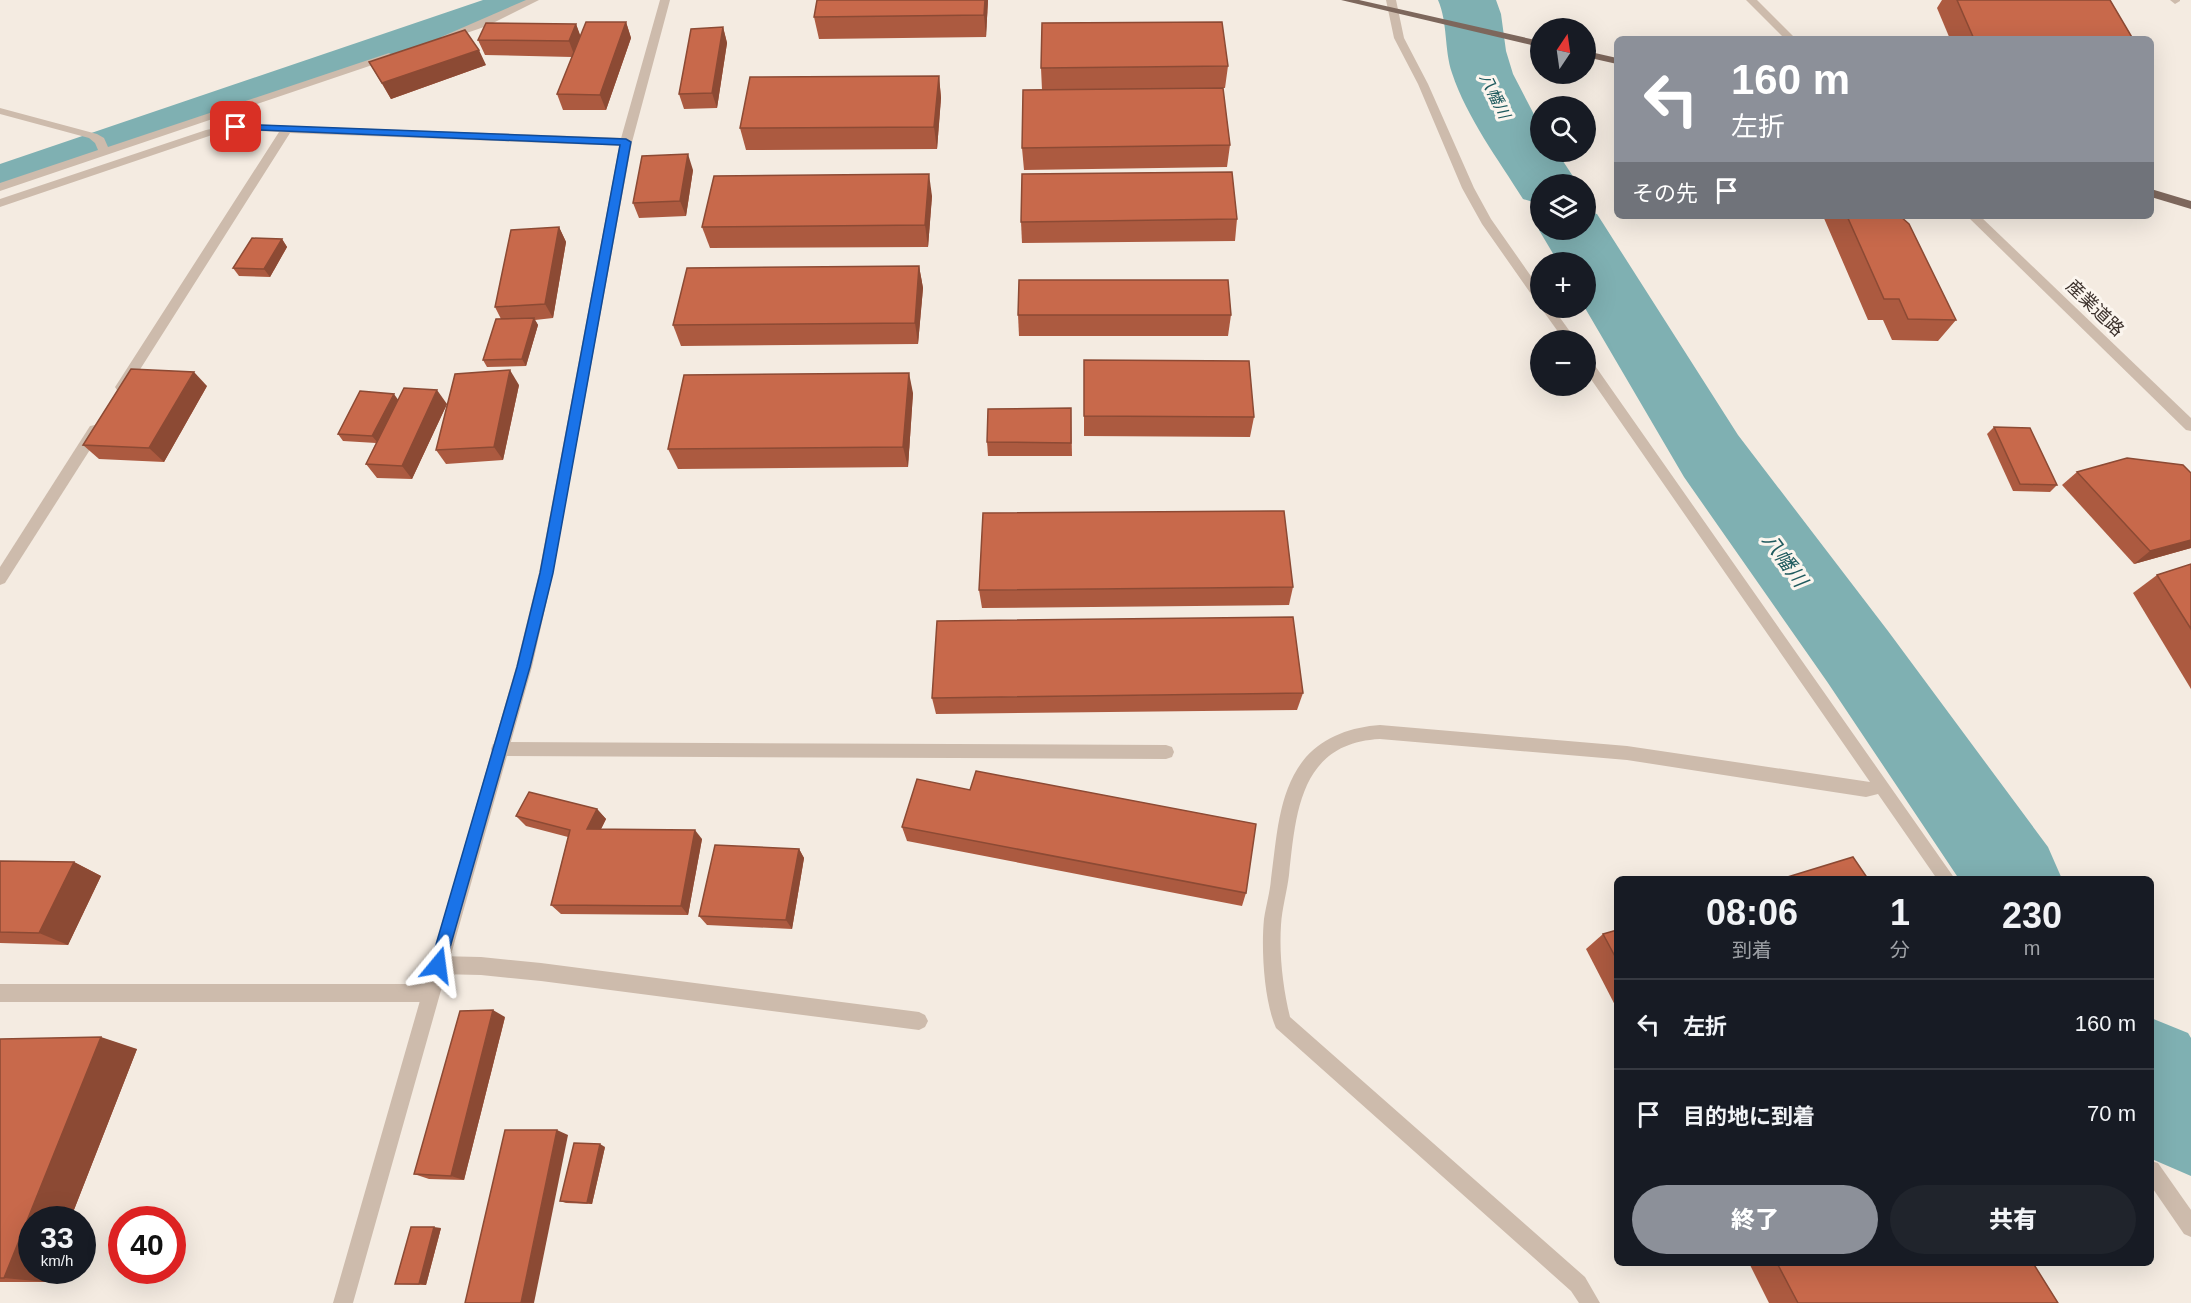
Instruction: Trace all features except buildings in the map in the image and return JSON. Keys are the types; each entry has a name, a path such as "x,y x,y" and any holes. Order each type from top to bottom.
{"main road":[{"path":"1346,0 1391,5 1408,14 1530,42"},
{"path":"1596,56 1614,60"},
{"path":"2154,194 2191,205"}],"street":[{"path":"436,40 483,24 534,0"},
{"path":"343,1303 429,993 524,667 546,573 626,142 665,0"},
{"path":"1751,0 1788,36"},
{"path":"1391,5 1399,38 1423,84 1468,188 1486,221 1530,284"},
{"path":"0,187 402,52"},
{"path":"0,111 93,136 100,141 104,152"},
{"path":"214,116 220,130"},
{"path":"0,203 220,130 245,127 626,142"},
{"path":"115,399 287,129"},
{"name":"産業道路","path":"1976,219 2191,426"},
{"path":"1596,377 1945,876"},
{"path":"0,579 102,419"},
{"path":"1590,1303 1578,1284 1282,1022 1272,929 1287,824 1295,791 1304,772 1313,760 1342,739 1364,732 1380,732 1627,753 1866,790 1882,786"},
{"path":"499,749 1166,752"},
{"path":"438,965 481,966 541,972 919,1021"},
{"path":"0,993 429,993"},
{"path":"2154,1174 2191,1227"}],"waterway":[{"path":"0,177 474,16 511,0"},
{"name":"八幡川","path":"1467,0 1474,21 1478,58 1483,74 1507,123 1540,174"},
{"name":"八幡川","path":"1579,240 1711,456 1858,657 2012,876"},
{"name":"八幡川","path":"2154,1074 2191,1123"}],"route":[{"path":"236,127 626,142 546,573 524,667 438,965"}]}
